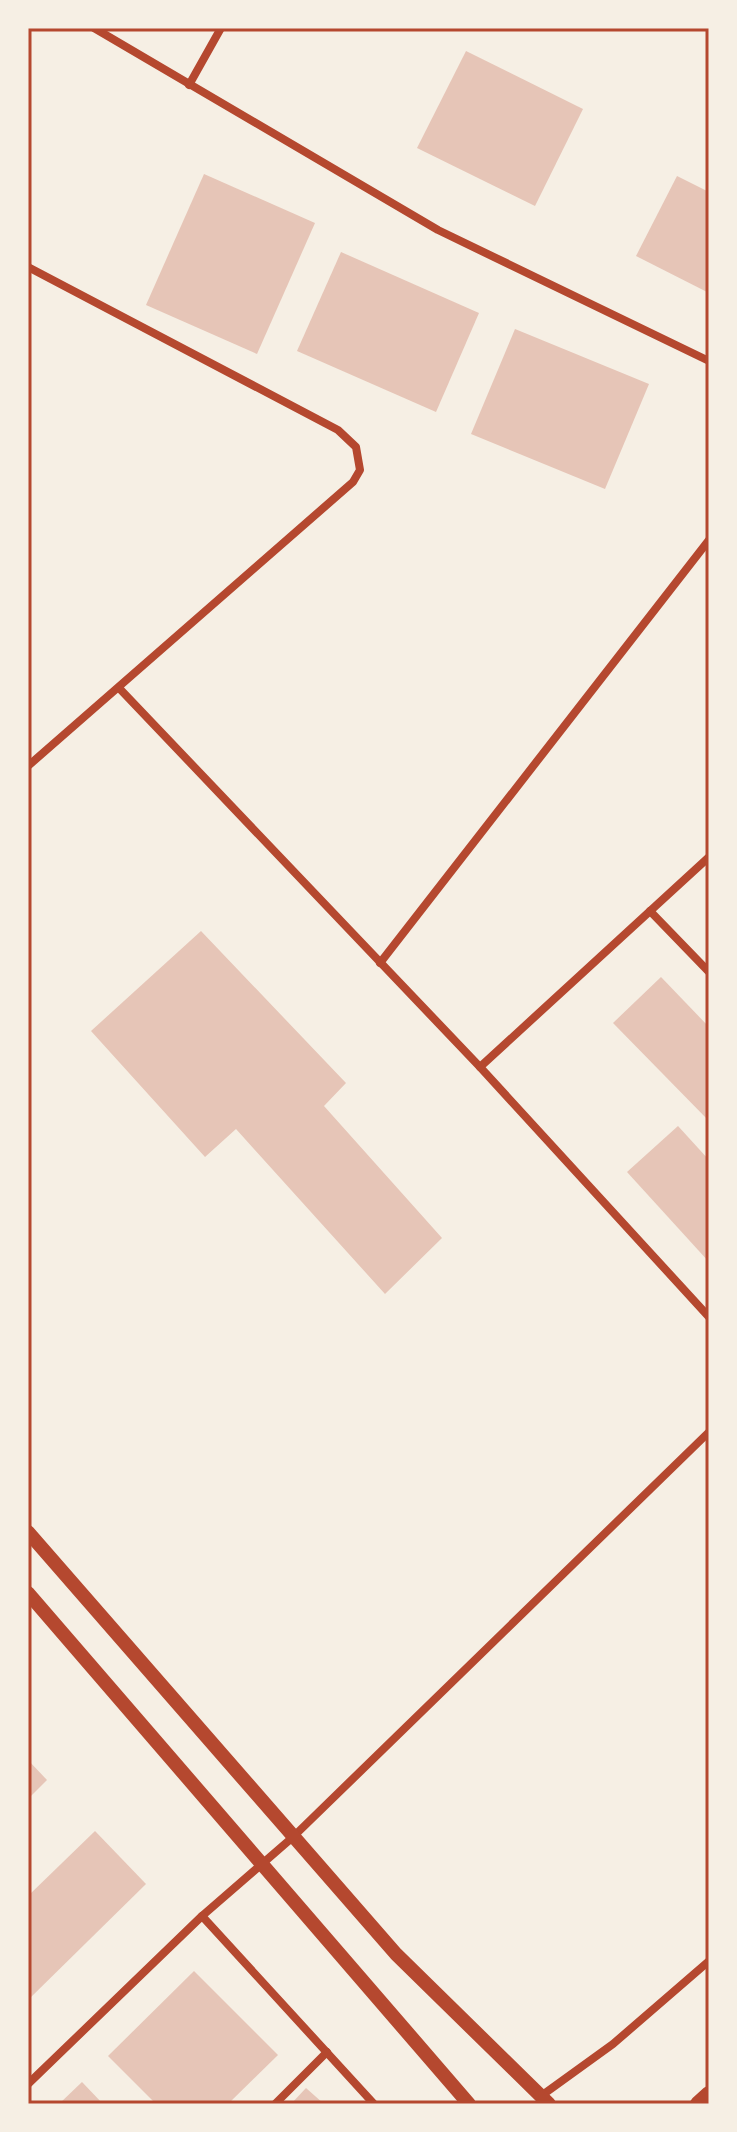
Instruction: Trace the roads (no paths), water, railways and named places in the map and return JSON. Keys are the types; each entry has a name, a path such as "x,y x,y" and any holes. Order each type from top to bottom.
{"main road":[{"path":"698,2104 709,2094"}],"street":[{"path":"94,28 438,230 709,361"},
{"path":"189,85 221,28"},
{"path":"28,267 338,430 356,447 360,470 353,482 28,766"},
{"path":"380,963 709,540"},
{"path":"119,688 480,1067 709,1317"},
{"path":"480,1067 709,857"},
{"path":"650,911 709,972"},
{"path":"28,2084 202,1916 293,1837 709,1432"},
{"path":"28,1532 396,1954 545,2100 709,1961"},
{"path":"28,1593 469,2104"},
{"path":"202,1916 374,2104"},
{"path":"275,2104 327,2052"}]}
